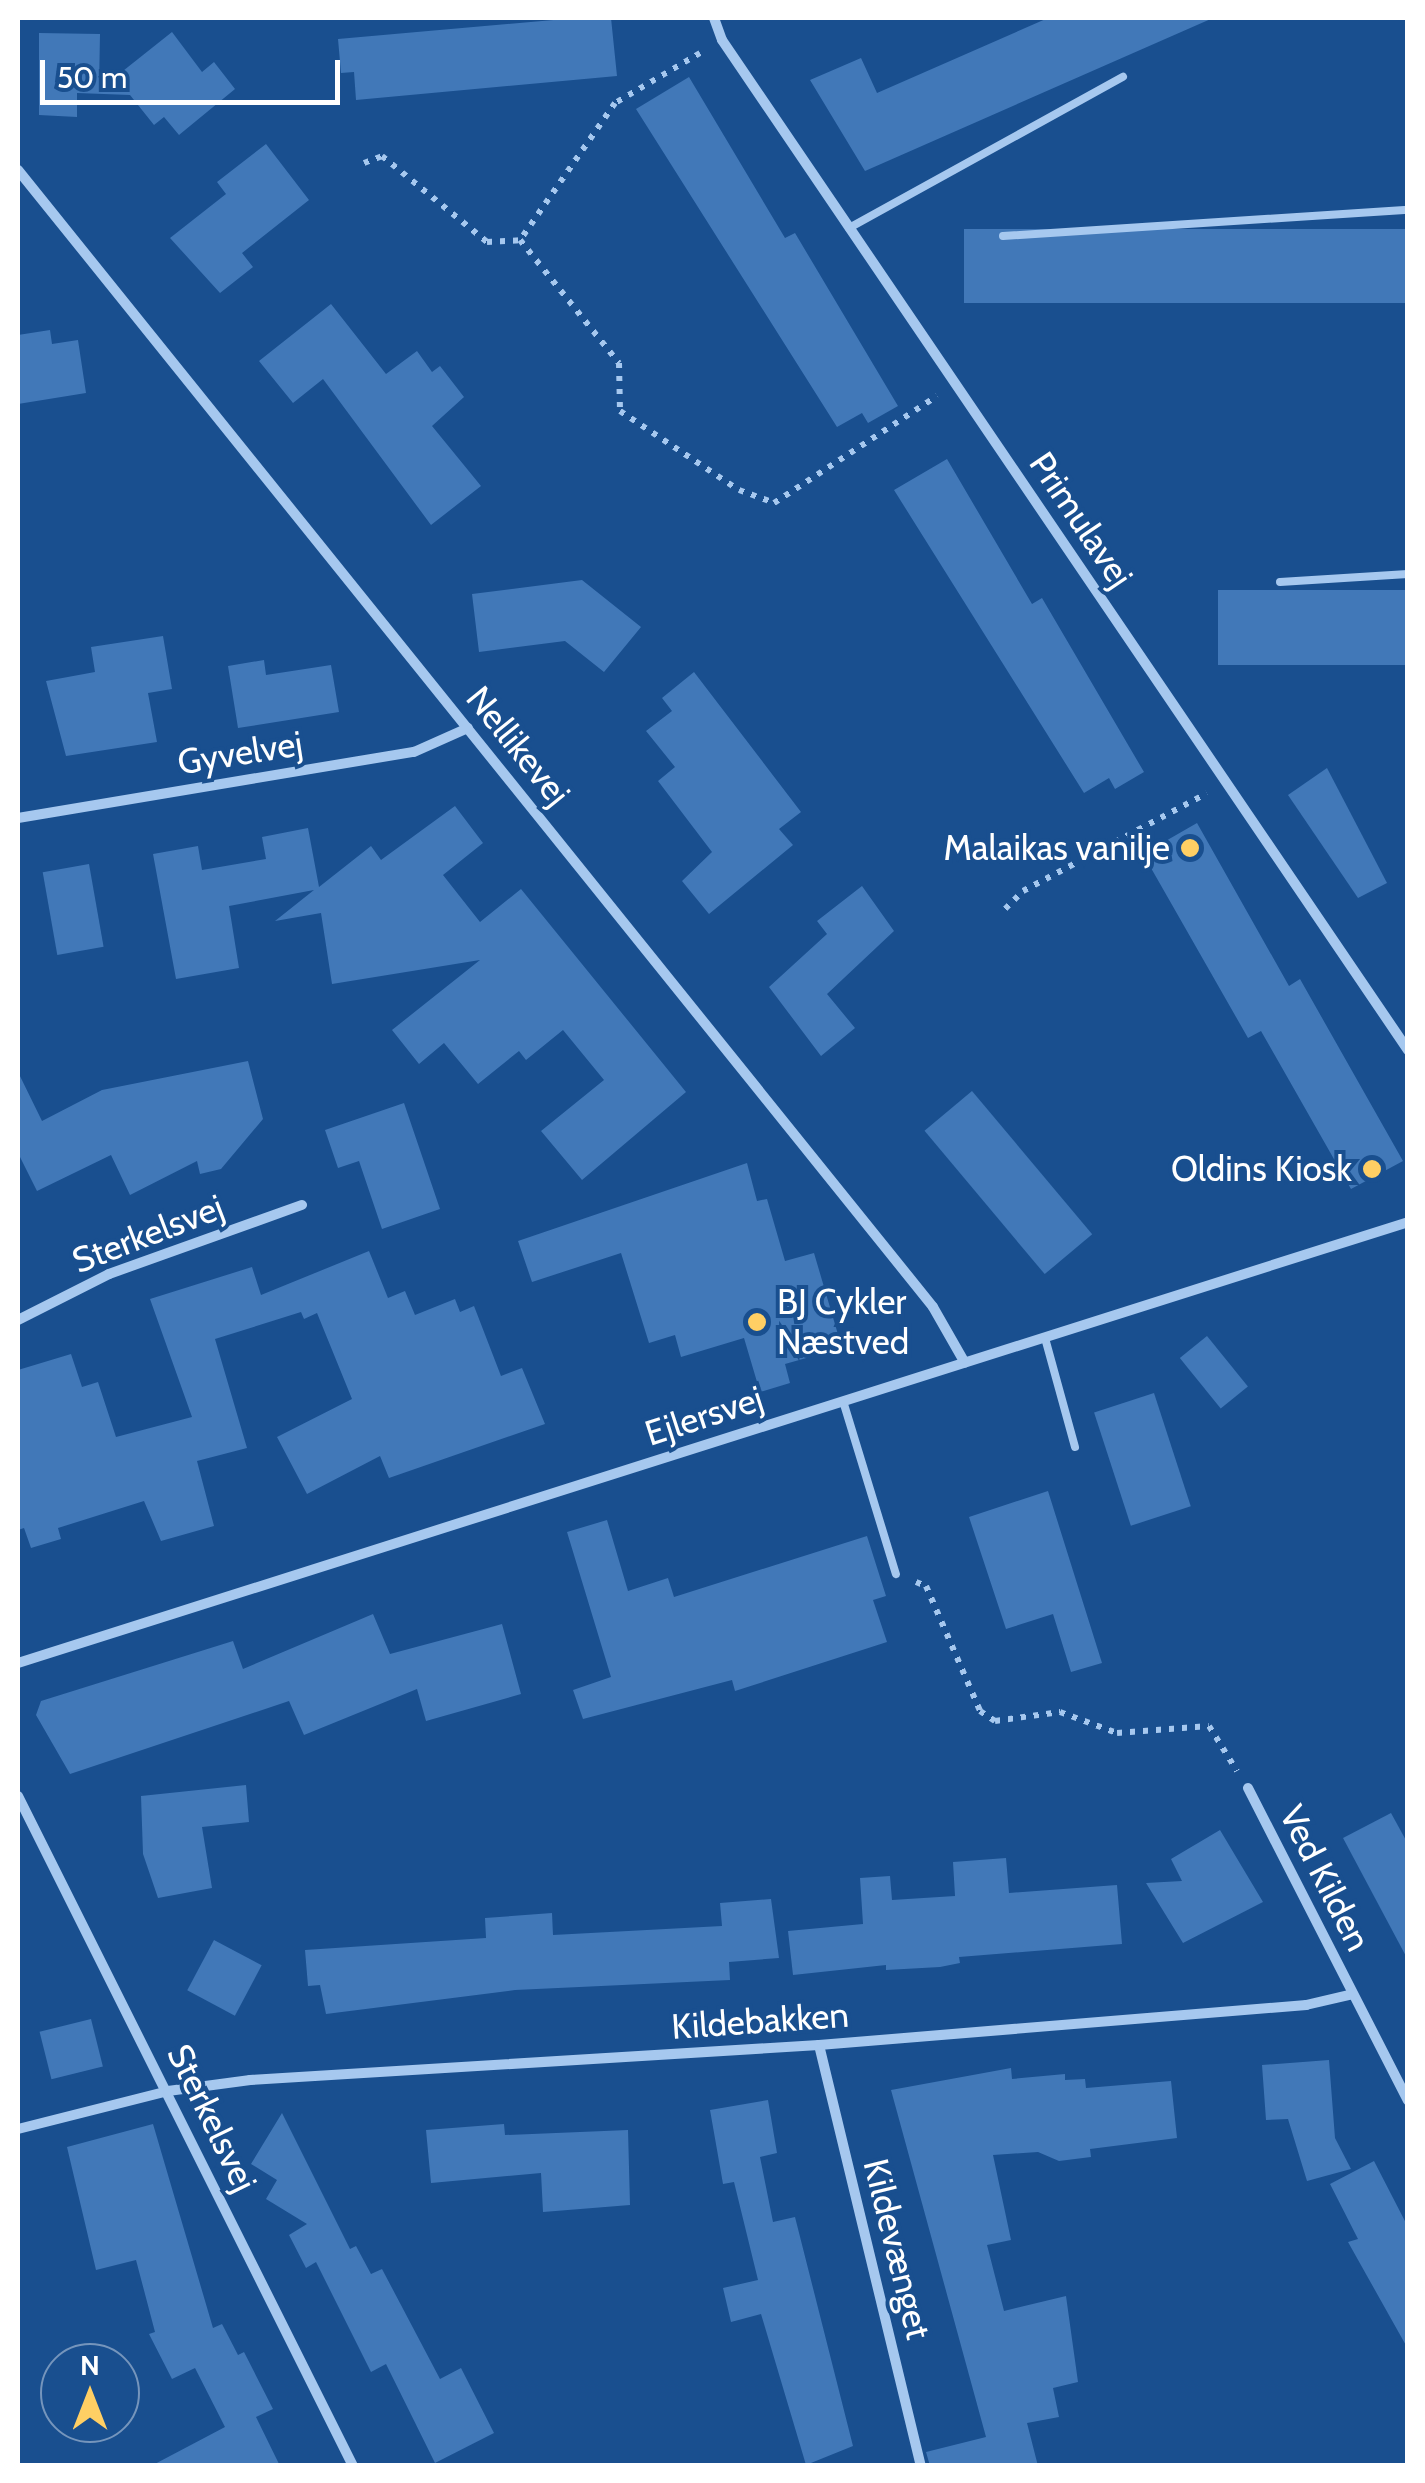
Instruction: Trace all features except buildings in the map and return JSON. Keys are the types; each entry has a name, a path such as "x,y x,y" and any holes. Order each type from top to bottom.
{"street":[{"name":"Primulavej","path":"714,18 722,40 1408,1050"},
{"name":"Nellikevej","path":"18,170 933,1307 965,1363"},
{"name":"Gyvelvej","path":"18,818 414,752 468,728"},
{"name":"Sterkelsvej","path":"18,1320 109,1274 302,1205"},
{"name":"Ejlersvej","path":"18,1663 1408,1222"},
{"name":"Ved Kilden","path":"1248,1788 1408,2100"},
{"name":"Sterkelsvej","path":"18,1796 352,2466"},
{"name":"Kildebakken","path":"18,2129 168,2091 819,2045 1306,2005 1354,1994"},
{"name":"Kildevænget","path":"819,2045 921,2466"}],"lane":[{"path":"849,228 1124,77"},
{"path":"1003,236 1408,210"},
{"path":"1280,582 1408,574"},
{"path":"1045,1338 1075,1447"},
{"path":"844,1400 896,1574"}],"path":[{"path":"520,240 615,103 722,40"},
{"path":"364,163 382,156 487,242 520,240"},
{"path":"520,240 619,362 620,411 739,490 774,503 955,384"},
{"path":"1006,909 1022,890 1226,782"},
{"path":"896,1574 926,1586 980,1712 996,1721 1060,1712 1117,1734 1209,1726 1248,1788"}],"place":[{"name":"Malaikas vanilje","path":"1190,848"},
{"name":"Oldins Kiosk","path":"1372,1169"},
{"name":"BJ Cykler Næstved","path":"757,1322"}]}
